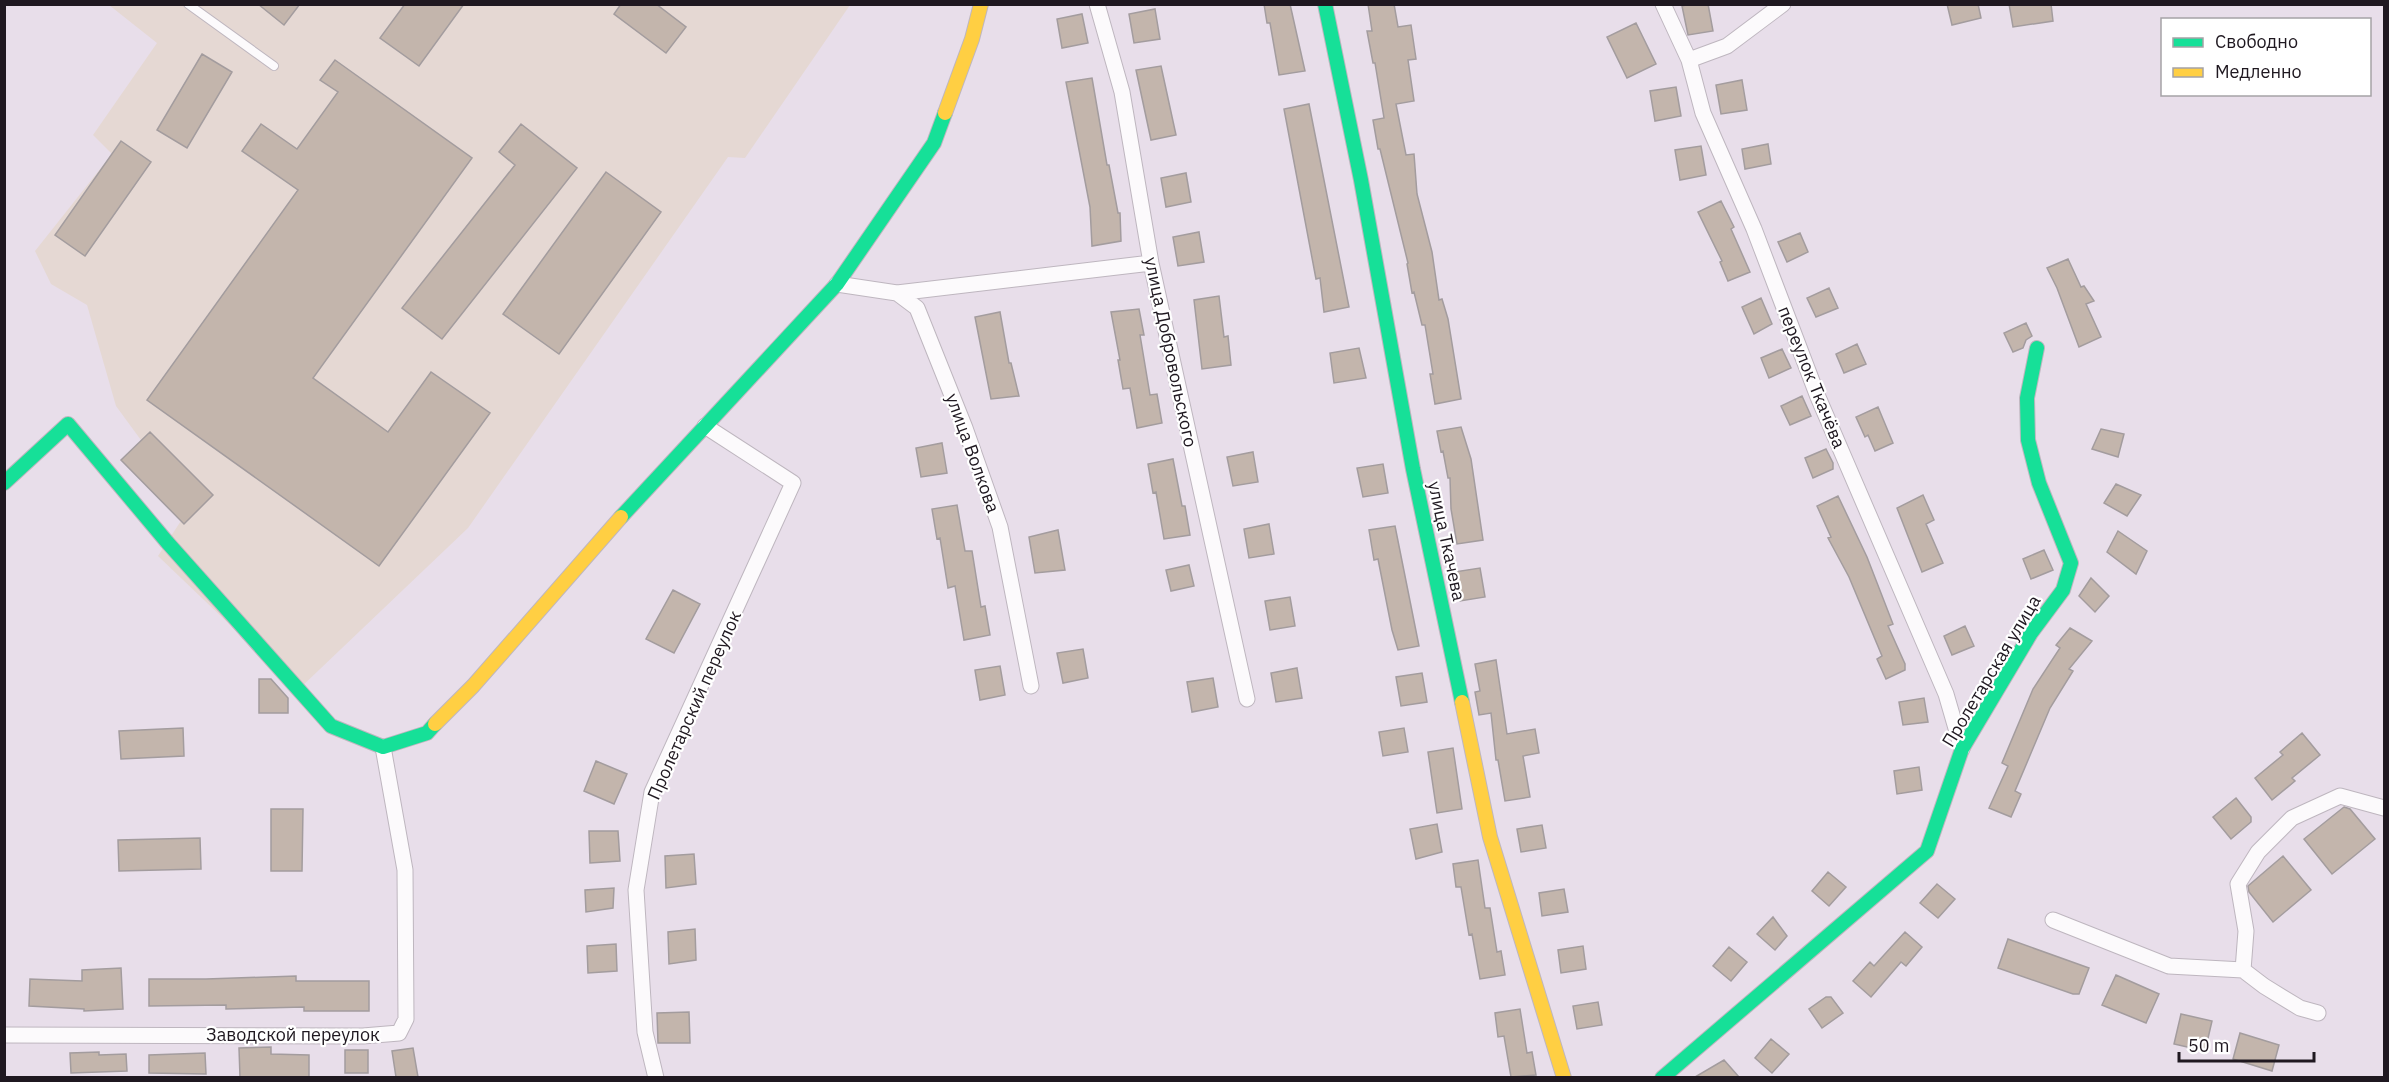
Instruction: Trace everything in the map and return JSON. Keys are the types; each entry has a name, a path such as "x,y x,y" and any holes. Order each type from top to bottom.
{"street":[{"path":"4,483 68,424 167,542 331,726 383,747 427,733 473,686 556,589 837,284 934,143 972,39 981,4"},
{"name":"улица Добровольского","path":"1097,4 1122,92 1151,263 1247,699"},
{"name":"улица Ткачева","path":"1325,4 1361,180 1413,468 1490,837 1564,1077"},
{"name":"переулок Ткачёва","path":"1663,4 1689,60 1703,113 1754,229 1818,397 1946,694 1962,749"},
{"path":"1689,60 1727,46 1783,4"},
{"path":"837,284 897,293 1151,263"},
{"name":"улица Волкова","path":"897,293 918,308 965,428 1000,527 1031,686"},
{"name":"Пролетарская улица","path":"1662,1077 1927,851 1962,749 2031,633 2063,590 2071,563 2046,504 2029,445 2027,400 2037,348"},
{"name":"Пролетарский переулок","path":"656,1077 645,1032 636,890 652,792 793,483 705,426"},
{"name":"Заводской переулок","path":"4,1035 363,1036 399,1033 406,1019 405,870 383,747"},
{"path":"2243,970 2246,931 2238,884 2258,852 2292,818 2340,796 2385,808"},
{"path":"2053,920 2169,966 2243,970 2300,1008 2318,1014"}],"lane":[{"path":"188,4 274,66"}],"shaded area":[{"path":"109,5 850,5 745,158 728,157 468,528 298,690 158,556 190,507 116,406 87,305 51,284 35,251 112,154 93,135 157,43"}],"building":[{"path":"258,4 300,4 284,25"},
{"path":"405,4 464,4 419,66 380,38"},
{"path":"621,4 656,4 686,27 666,53 614,14"},
{"path":"1264,4 1290,4 1305,71 1279,75 1270,23 1267,23"},
{"path":"1368,4 1394,4 1398,27 1411,25 1416,59 1408,60 1414,101 1396,104 1406,155 1414,154 1417,194 1432,252 1439,300 1442,299 1448,319 1461,399 1435,404 1425,325 1422,325 1414,292 1412,293 1408,263 1380,149 1378,149 1373,120 1384,118 1367,31 1372,31"},
{"path":"1708,4 1713,31 1688,35 1682,6"},
{"path":"1947,4 1978,4 1981,18 1952,25"},
{"path":"2009,4 2051,4 2053,21 2013,27"},
{"path":"1155,9 1160,39 1134,43 1129,14"},
{"path":"1082,14 1088,43 1062,48 1057,19"},
{"path":"1636,23 1656,64 1627,78 1607,37"},
{"path":"202,54 232,72 187,148 157,130"},
{"path":"335,60 472,158 313,378 388,432 431,372 490,413 379,566 147,400 298,190 242,151 261,124 297,149 338,92 320,80"},
{"path":"1161,66 1176,135 1151,140 1136,70"},
{"path":"1092,78 1107,165 1109,165 1118,213 1120,213 1121,241 1092,246 1090,207 1066,82"},
{"path":"1742,80 1747,110 1721,114 1716,85"},
{"path":"1676,87 1681,116 1655,121 1650,91"},
{"path":"1309,104 1349,307 1324,312 1320,278 1316,279 1284,109"},
{"path":"521,124 577,168 442,339 402,308 515,165 499,152"},
{"path":"121,141 151,162 85,256 55,235"},
{"path":"1768,144 1771,164 1745,169 1742,149"},
{"path":"1701,146 1706,175 1680,180 1675,150"},
{"path":"606,172 661,212 559,354 503,314"},
{"path":"1186,173 1191,202 1166,207 1161,178"},
{"path":"1721,201 1734,227 1731,229 1750,272 1728,281 1720,262 1722,261 1698,212"},
{"path":"1199,232 1204,262 1178,266 1173,237"},
{"path":"1800,233 1808,252 1787,262 1778,242"},
{"path":"2068,259 2081,287 2084,286 2094,301 2086,304 2101,337 2079,347 2047,268"},
{"path":"1829,288 1838,308 1816,317 1807,298"},
{"path":"1219,296 1224,337 1228,336 1231,365 1202,369 1194,300"},
{"path":"1761,298 1772,324 1754,334 1742,307"},
{"path":"1139,309 1144,335 1140,335 1150,395 1157,394 1162,423 1137,428 1130,388 1123,389 1111,312"},
{"path":"1000,312 1009,363 1011,363 1019,396 991,399 975,317"},
{"path":"2026,323 2032,336 2026,340 2023,348 2013,352 2004,333"},
{"path":"1857,344 1866,364 1844,373 1836,354"},
{"path":"1359,348 1366,378 1334,383 1330,353"},
{"path":"1782,349 1791,368 1769,378 1761,358"},
{"path":"1802,396 1811,416 1790,425 1781,406"},
{"path":"1878,407 1893,443 1875,451 1868,435 1865,437 1856,417"},
{"path":"1461,427 1471,459 1483,540 1457,544 1451,509 1450,478 1448,478 1437,431"},
{"path":"2101,429 2124,434 2118,457 2092,449"},
{"path":"150,432 213,495 184,524 121,460"},
{"path":"942,443 947,473 921,477 916,448"},
{"path":"1826,449 1833,463 1833,469 1813,478 1805,458"},
{"path":"1253,452 1258,482 1233,486 1227,457"},
{"path":"1173,459 1190,535 1164,539 1156,492 1153,493 1148,464"},
{"path":"1383,464 1388,493 1363,497 1357,468"},
{"path":"2116,484 2141,495 2127,516 2104,503"},
{"path":"1923,495 1934,520 1926,524 1943,563 1922,572 1897,508"},
{"path":"1838,496 1867,557 1893,624 1888,626 1905,664 1905,670 1886,679 1877,659 1882,656 1849,577 1828,538 1831,537 1817,506"},
{"path":"957,505 965,551 972,551 981,607 985,606 990,635 964,640 955,586 948,588 940,538 937,539 932,509"},
{"path":"1269,524 1274,554 1249,558 1244,529"},
{"path":"1395,526 1419,646 1398,650 1378,559 1374,560 1369,530"},
{"path":"1058,530 1065,570 1035,573 1029,537"},
{"path":"2118,531 2147,551 2136,574 2107,552"},
{"path":"2044,550 2053,570 2031,579 2023,559"},
{"path":"1189,565 1194,586 1171,591 1166,570"},
{"path":"1480,568 1485,597 1460,601 1454,572"},
{"path":"2091,578 2109,596 2095,612 2079,596"},
{"path":"673,590 700,604 674,653 646,639"},
{"path":"1290,597 1295,626 1270,630 1265,601"},
{"path":"1965,626 1974,646 1952,655 1944,636"},
{"path":"2070,628 2092,641 2069,669 2073,671 2050,708 2015,791 2021,794 2011,817 1989,808 2008,766 2002,763 2033,689 2060,648 2056,645"},
{"path":"1083,649 1088,678 1063,683 1057,653"},
{"path":"1496,660 1507,734 1535,729 1539,753 1523,756 1530,797 1505,801 1498,760 1496,760 1491,713 1479,715 1475,692 1480,691 1475,664"},
{"path":"1000,666 1005,695 980,700 975,670"},
{"path":"1297,668 1302,698 1276,702 1271,673"},
{"path":"1422,673 1427,702 1401,706 1396,677"},
{"path":"1213,678 1218,707 1192,712 1187,682"},
{"path":"259,679 271,679 288,698 288,713 259,713"},
{"path":"1924,698 1928,722 1903,725 1899,702"},
{"path":"183,728 184,756 121,759 119,731"},
{"path":"1404,728 1408,752 1383,756 1379,732"},
{"path":"2302,733 2320,755 2292,778 2295,781 2272,800 2255,778 2283,755 2280,752"},
{"path":"1453,748 1462,809 1437,813 1428,752"},
{"path":"596,761 627,774 614,804 584,791"},
{"path":"1919,767 1922,790 1897,794 1894,771"},
{"path":"2236,798 2251,817 2251,822 2231,839 2213,817"},
{"path":"2344,807 2350,809 2375,839 2332,874 2304,839"},
{"path":"271,809 303,809 302,871 271,871"},
{"path":"1437,824 1442,852 1416,859 1410,829"},
{"path":"1542,825 1546,848 1521,852 1517,829"},
{"path":"589,831 618,831 620,861 590,863"},
{"path":"200,838 201,869 119,871 118,840"},
{"path":"694,854 696,884 666,888 665,856"},
{"path":"2283,856 2311,890 2273,922 2249,892 2248,886"},
{"path":"1478,860 1485,908 1490,908 1497,952 1501,951 1505,975 1480,979 1472,934 1469,935 1461,887 1456,887 1453,864"},
{"path":"1828,872 1846,887 1829,906 1812,891"},
{"path":"1937,884 1955,899 1938,918 1920,903"},
{"path":"614,888 613,908 586,912 585,890"},
{"path":"1564,889 1568,912 1542,916 1539,893"},
{"path":"1773,917 1787,936 1775,950 1757,934"},
{"path":"695,929 696,960 669,964 668,932"},
{"path":"1905,932 1922,947 1906,966 1901,962 1871,997 1853,981 1870,962 1874,966"},
{"path":"2008,939 2089,968 2079,994 2073,994 1998,968"},
{"path":"616,944 617,971 588,973 587,946"},
{"path":"1583,946 1586,969 1561,973 1558,950"},
{"path":"1729,947 1747,962 1731,981 1713,966"},
{"path":"121,968 123,1009 84,1011 84,1009 29,1006 30,979 82,981 82,970"},
{"path":"2116,975 2159,994 2146,1023 2102,1005"},
{"path":"296,976 296,981 369,981 369,1011 304,1011 304,1007 226,1009 226,1005 149,1006 149,979"},
{"path":"1826,997 1831,997 1843,1013 1822,1028 1809,1009"},
{"path":"1598,1002 1602,1025 1577,1029 1573,1006"},
{"path":"1520,1009 1527,1053 1532,1052 1536,1075 1511,1077 1504,1036 1498,1037 1495,1013"},
{"path":"689,1012 690,1043 658,1043 657,1013"},
{"path":"2181,1014 2212,1021 2205,1051 2174,1044"},
{"path":"2240,1033 2279,1045 2272,1071 2233,1059"},
{"path":"1771,1039 1789,1054 1772,1073 1755,1058"},
{"path":"271,1047 271,1054 309,1055 309,1077 240,1077 239,1048"},
{"path":"413,1048 418,1077 396,1077 392,1051"},
{"path":"345,1050 368,1050 368,1073 345,1073"},
{"path":"99,1052 99,1055 126,1054 127,1071 71,1073 70,1053"},
{"path":"205,1053 206,1074 149,1073 149,1055"},
{"path":"1724,1060 1739,1077 1695,1077"}],"traffic: fast":[{"path":"1325,4 1361,180 1413,469 1462,702"},
{"path":"621,517 837,284 934,143 945,113"},
{"path":"1662,1078 1927,851 1962,749 2031,633 2063,590 2071,563 2039,483 2028,440 2027,398 2037,348"},
{"path":"4,483 68,424 167,542 331,726 383,747 427,733 435,724"}],"traffic: slow":[{"path":"945,113 972,39 981,4"},
{"path":"435,724 473,686 621,517"},
{"path":"1462,702 1490,837 1564,1078"}]}
